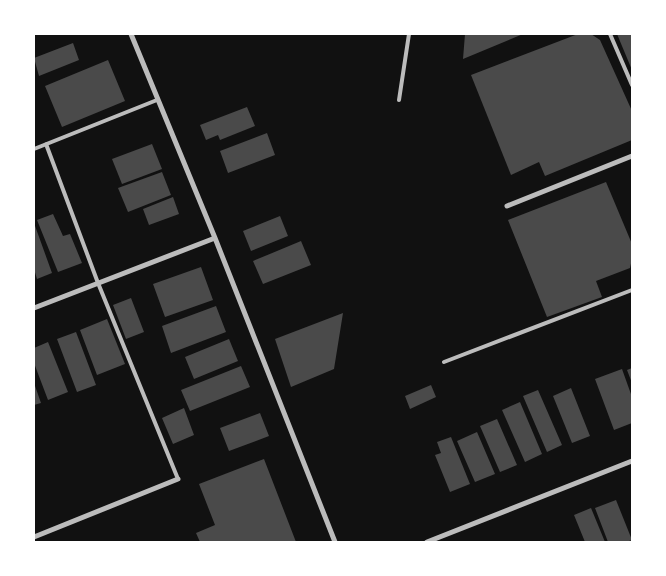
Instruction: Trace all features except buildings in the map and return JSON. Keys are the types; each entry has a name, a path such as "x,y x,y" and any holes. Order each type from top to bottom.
{"street":[{"path":"131,34 215,238 335,542"},
{"path":"507,206 632,156"},
{"path":"34,308 215,238"},
{"path":"427,542 632,461"},
{"path":"34,537 178,479"}],"lane":[{"path":"399,100 408,34"},
{"path":"610,34 632,85"},
{"path":"34,149 157,100"},
{"path":"46,144 98,283 178,479"},
{"path":"444,362 632,290"}]}
